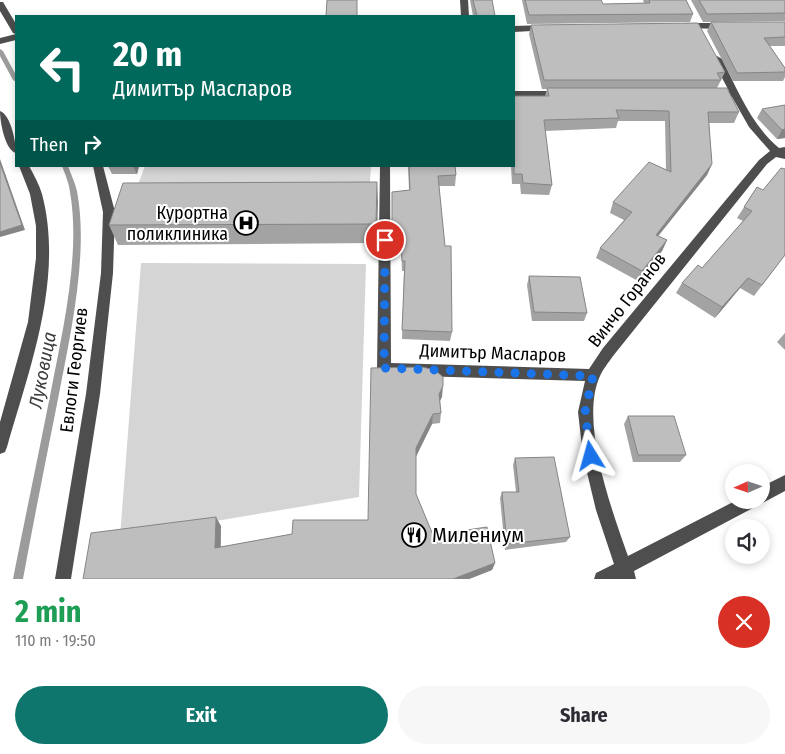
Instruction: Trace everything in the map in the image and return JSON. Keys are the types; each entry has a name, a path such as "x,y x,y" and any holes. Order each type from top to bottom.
{"street":[{"path":"464,0 465,15"},
{"path":"0,4 15,28"},
{"path":"679,26 737,26"},
{"path":"515,29 553,28"},
{"path":"0,41 15,37"},
{"path":"712,52 735,94 762,136 782,153"},
{"path":"515,94 572,94"},
{"path":"706,94 735,94"},
{"path":"0,114 15,148"},
{"name":"Винчо Горанов","path":"626,574 604,510 591,456 585,412 593,376 608,352 762,162 782,153"},
{"path":"0,447 29,346 41,287 41,230 36,193 24,167"},
{"name":"Евлоги Георгиев","path":"63,579 93,394 107,273 109,212 98,167"},
{"name":"Димитър Масларов","path":"385,167 384,368 593,376"},
{"path":"770,491 785,483"},
{"path":"602,579 626,574 738,509"}],"shaded area":[{"path":"145,167 371,167 369,197 134,195"},
{"path":"141,263 366,264 359,497 120,537"}],"building":[{"path":"327,0 357,0 357,15 326,15"},
{"path":"473,0 492,0 495,15 477,15"},
{"path":"525,0 601,0 603,4 650,3 649,0 686,0 693,14 529,15"},
{"path":"699,0 785,0 785,13 707,14"},
{"path":"711,22 785,22 785,37 764,38 785,68 785,72 737,73"},
{"path":"698,23 725,72 717,73 721,80 544,80 531,25"},
{"path":"547,88 727,88 739,112 708,112 712,164 656,235 667,240 642,271 600,248 632,212 613,202 649,162 671,172 669,111 616,110 619,118 544,120 552,185 523,183 522,174 514,174 515,96 549,96"},
{"path":"785,105 785,129 782,130 762,109"},
{"path":"0,163 22,225 0,232"},
{"path":"409,167 455,167 456,175 438,176 445,246 451,246 452,332 402,330 405,261 402,261 401,233 392,233 392,192 410,190"},
{"path":"781,168 785,169 785,255 762,285 748,278 722,307 682,283 698,265 702,268 752,211 744,207 757,187 763,190"},
{"path":"377,182 376,224 109,225 123,183"},
{"path":"529,276 580,277 587,313 534,312"},
{"path":"422,367 435,370 443,377 443,386 439,394 441,413 433,414 416,448 416,494 433,535 487,527 495,563 453,579 83,579 91,533 216,517 215,548 292,534 293,520 368,520 371,368"},
{"path":"628,416 674,416 686,455 638,455"},
{"path":"554,457 570,537 507,544 502,492 519,492 515,458"}],"waterway":[{"name":"Луковица","path":"0,51 15,78"},
{"name":"Луковица","path":"18,579 67,328 72,291 77,220 73,190 65,167"}],"place":[{"name":"Курортна поликлиника","path":"246,223"},
{"name":"Милениум","path":"414,535"}],"route":[{"path":"385,240 384,368 593,376 585,412 591,456"}]}
